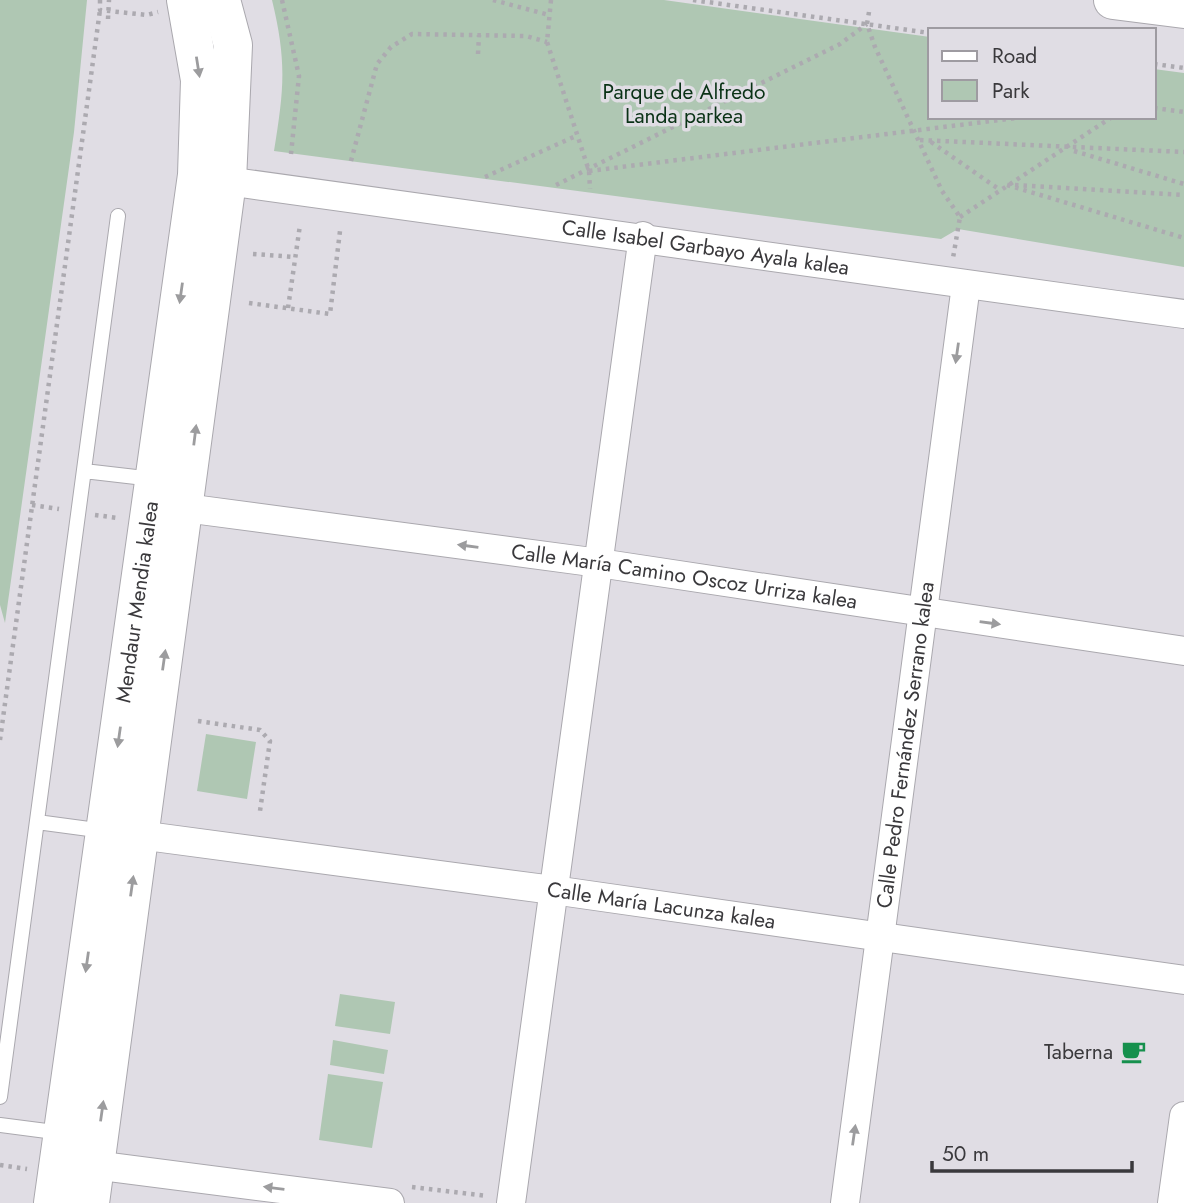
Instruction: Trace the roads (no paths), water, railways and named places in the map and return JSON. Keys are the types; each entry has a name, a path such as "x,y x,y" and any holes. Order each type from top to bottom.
{"street":[{"path":"1113,0 1184,9"},
{"name":"Mendaur Mendia kalea","path":"53,1203 63,1133 185,508 228,181 233,45 198,1"},
{"name":"Mendaur Mendia kalea","path":"90,1203 155,480 197,175 200,80 198,1"},
{"name":"Calle Isabel Garbayo Ayala kalea","path":"228,181 643,236 966,285 1184,314"},
{"path":"511,1203 643,236"},
{"name":"Calle Pedro Fernández Serrano kalea","path":"845,1203 966,285"},
{"name":"Calle María Camino Oscoz Urriza kalea","path":"185,508 599,563 923,614 1184,651"},
{"name":"Calle María Lacunza kalea","path":"122,833 553,890 1184,980"},
{"path":"1172,1203 1184,1116"},
{"path":"94,1165 390,1203"}],"lane":[{"path":"0,1097 118,216"},
{"path":"84,471 155,480"},
{"path":"37,822 122,833"},
{"path":"0,1125 63,1133"}],"place":[{"name":"Taberna","path":"1133,1052"}],"park label":[{"name":"Parque de Alfredo Landa parkea","path":"684,104"}]}
